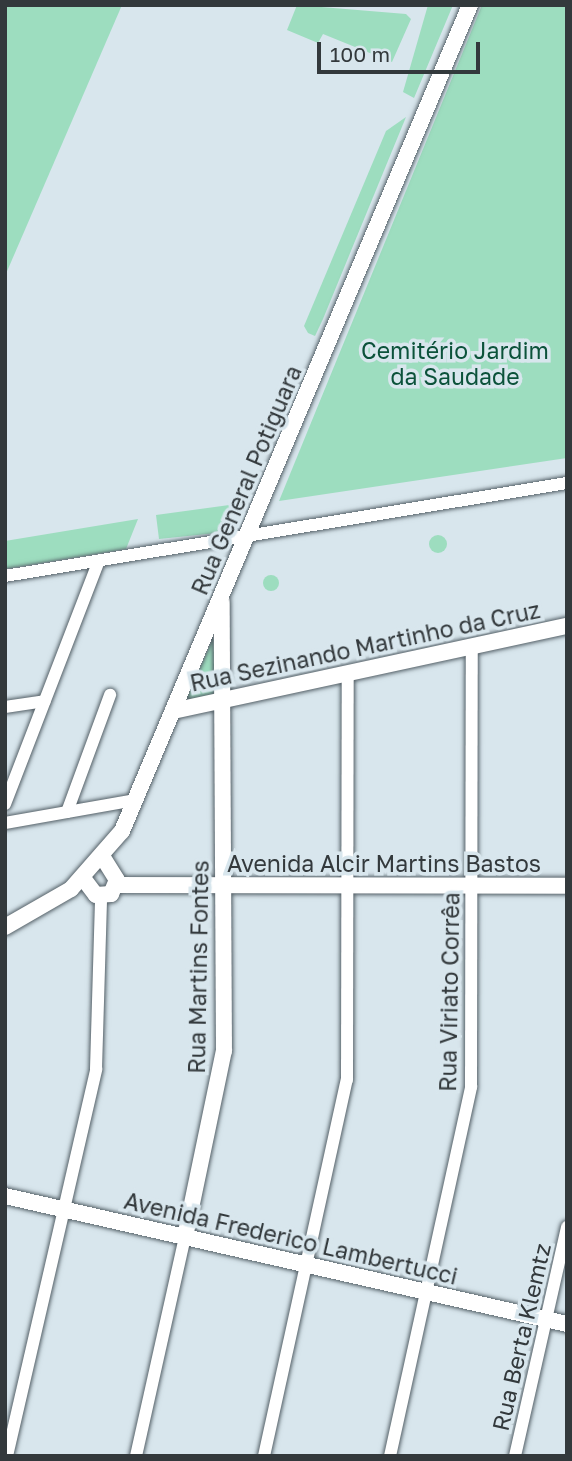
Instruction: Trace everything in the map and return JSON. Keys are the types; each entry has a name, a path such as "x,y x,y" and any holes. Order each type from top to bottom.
{"street":[{"name":"Rua General Potiguara","path":"5,927 83,878 103,858 136,800 470,5"},
{"path":"5,576 567,483"},
{"path":"5,804 99,560"},
{"name":"Rua Martins Fontes","path":"136,1456 224,1058 222,596"},
{"name":"Rua Sezinando Martinho da Cruz","path":"173,711 567,626"},
{"name":"Rua Viriato Corrêa","path":"390,1456 471,1087 472,647"},
{"path":"264,1456 346,1086 348,674"},
{"path":"67,812 110,695"},
{"path":"5,707 45,701"},
{"path":"5,823 136,800"},
{"path":"102,896 117,885 103,858"},
{"path":"7,1456 97,1060 102,896 83,878"},
{"name":"Avenida Alcir Martins Bastos","path":"117,885 567,886"},
{"name":"Avenida Frederico Lambertucci","path":"5,1196 567,1324"},
{"name":"Rua Berta Klemtz","path":"516,1456 567,1227"}],"green space":[{"path":"5,5 122,5 5,276"},
{"path":"297,5 406,14 411,19 392,62 323,34 318,43 287,30"},
{"path":"428,5 453,5 414,98 403,92"},
{"name":"Cemitério Jardim da Saudade","path":"482,5 567,5 567,458 279,501"},
{"path":"406,117 323,319 315,336 308,333 304,326 386,131"},
{"path":"244,503 236,531 159,539 156,515"},
{"path":"138,519 126,549 5,569 5,541"},
{"path":"438,535 446,540 447,544 442,552 438,553 430,548 429,544 434,536"},
{"path":"271,575 277,577 277,589 271,591 265,589 263,583 265,577"},
{"path":"214,636 215,694 186,700"}]}
